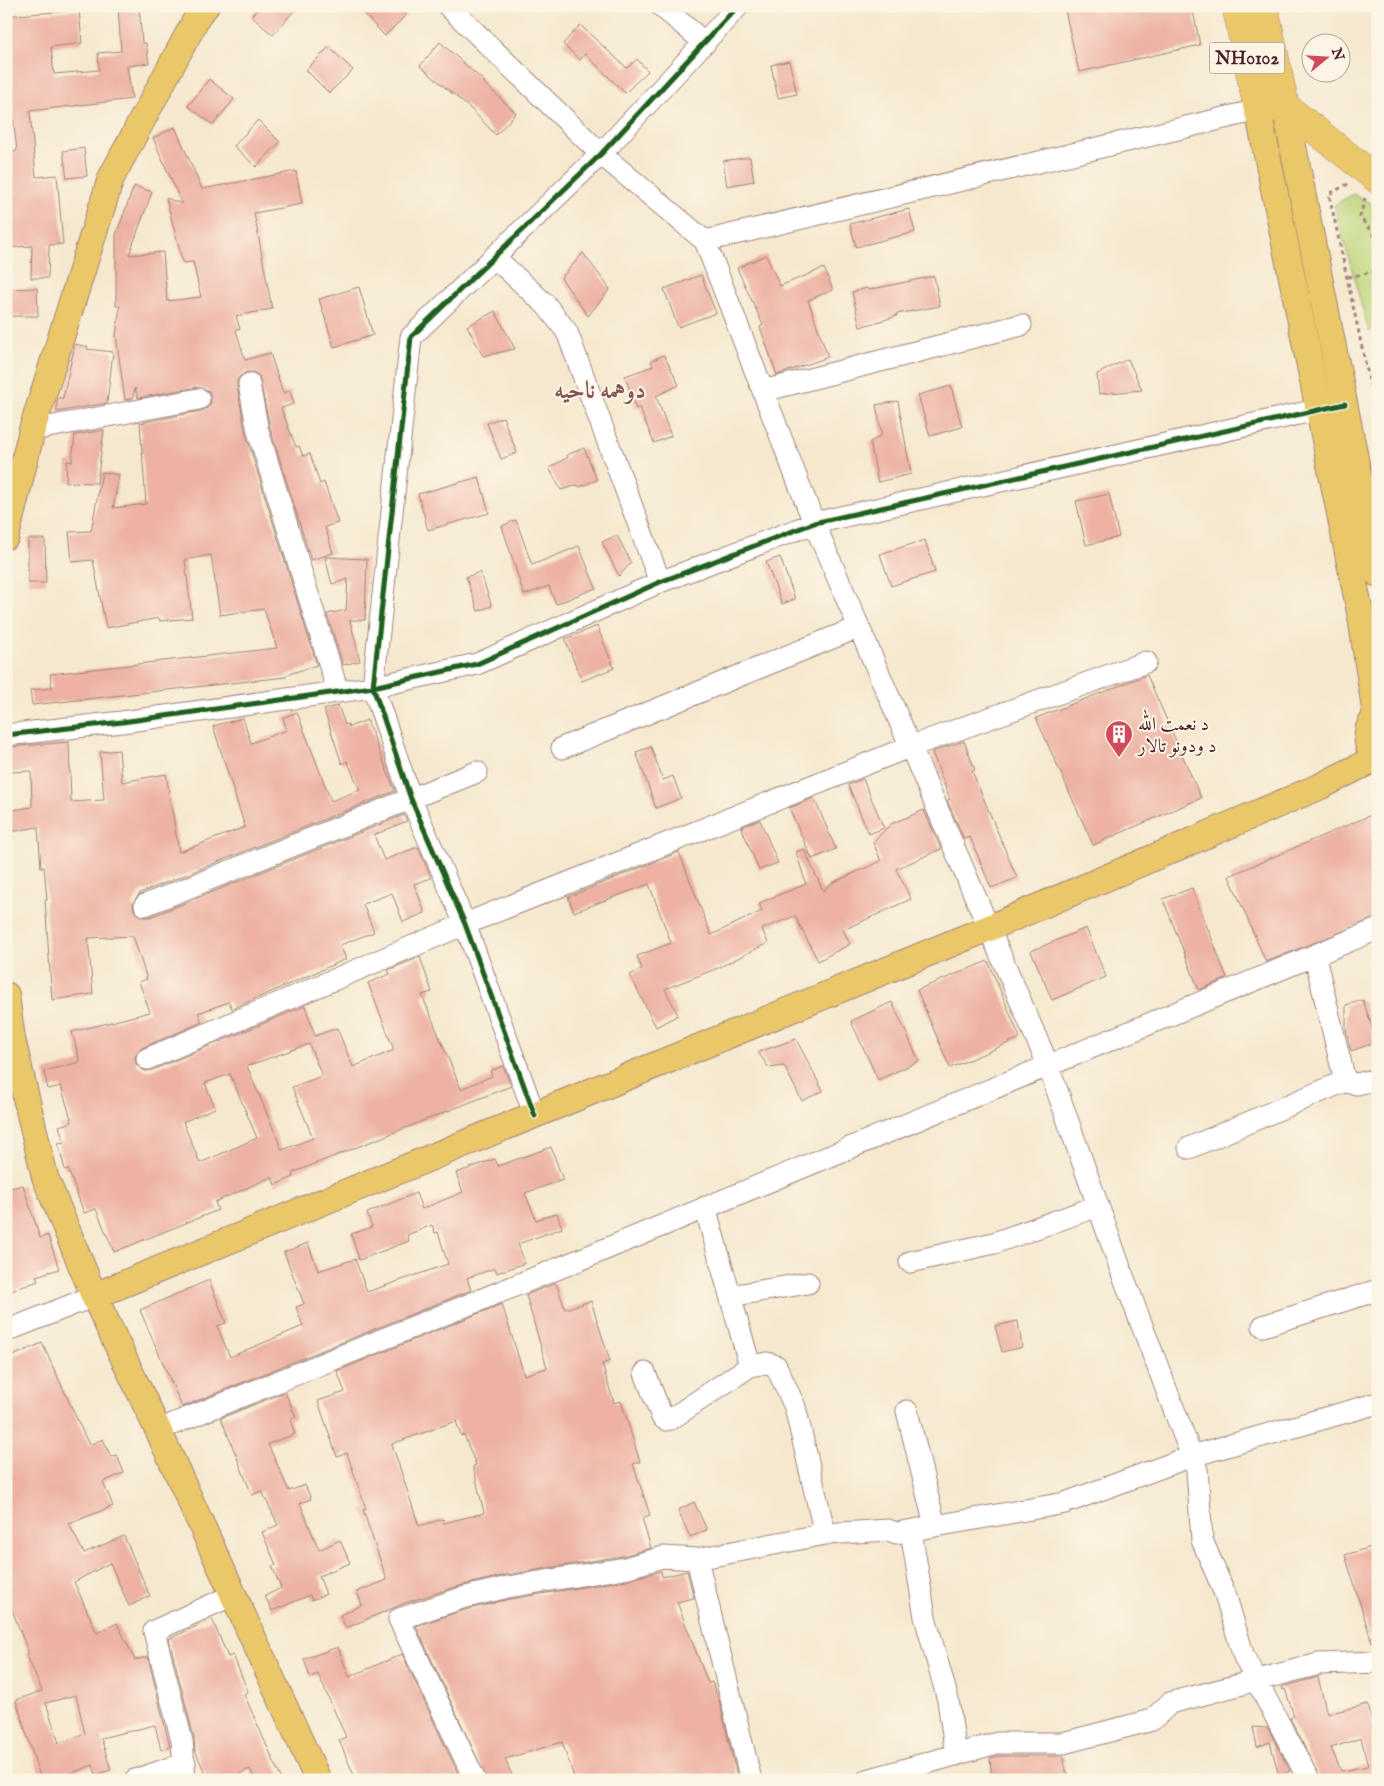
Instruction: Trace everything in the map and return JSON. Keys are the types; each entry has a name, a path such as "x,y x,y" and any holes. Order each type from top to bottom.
{"highway":[{"name":"NH0102","path":"1236,6 1272,108"},
{"name":"NH0102","path":"1264,6 1272,108"},
{"path":"1272,108 1365,191"}],"main road":[{"path":"6,536 32,430 111,178 200,12 206,6"},
{"path":"1272,108 1345,404 1378,574"},
{"path":"94,1296 989,928 1321,786 1377,758 1367,742 1367,732 1377,716 1361,618 1320,408 1272,108"},
{"path":"6,994 12,1039 45,1177 94,1296 158,1430 318,1780"}],"street":[{"path":"448,6 601,154 705,241 814,524 1048,1065 1098,1206 1197,1470 1202,1540 1225,1594 1244,1657 1308,1780"},
{"path":"661,6 704,43"},
{"path":"535,1116 465,924 411,799 373,687 411,337 601,154 738,6"},
{"path":"705,241 1272,108"},
{"path":"494,257 546,305 567,332 660,582"},
{"path":"763,391 1021,325"},
{"path":"249,384 258,432 338,692"},
{"path":"32,430 199,399"},
{"path":"6,735 373,687 477,664 660,582 814,524 1320,408 1345,404"},
{"path":"562,748 859,626"},
{"path":"147,1059 465,924 910,748 1146,662"},
{"path":"145,905 477,772"},
{"path":"158,1430 1315,957 1378,929"},
{"path":"1315,957 1345,1081"},
{"path":"1189,1148 1345,1081 1357,1084 1378,1079"},
{"path":"910,1262 994,1242 1098,1206"},
{"path":"705,1207 750,1366"},
{"path":"730,1296 808,1283"},
{"path":"1263,1326 1378,1290"},
{"path":"6,1331 94,1296"},
{"path":"645,1373 662,1417 666,1420 671,1419 750,1366 767,1364 776,1366 781,1372 795,1407 825,1534"},
{"path":"475,1780 398,1619 462,1598 508,1587 625,1568 663,1557 698,1559 825,1534 911,1530 1065,1503 1192,1456 1378,1403"},
{"path":"907,1411 934,1526"},
{"path":"911,1530 925,1617 948,1700 956,1755"},
{"path":"698,1559 751,1780"},
{"path":"135,1780 185,1771 182,1740 154,1631 234,1595"},
{"path":"867,1780 997,1743 1063,1743 1152,1720 1170,1703 1255,1679 1319,1664 1378,1662"}],"path":[{"path":"1378,240 1360,217 1365,191 1347,184 1329,194 1378,422"},
{"path":"1348,277 1378,271"}],"green space":[{"path":"1353,194 1378,207 1378,326 1369,332 1334,205"}],"building":[{"path":"118,6 139,6 142,43 146,43 149,63 127,66 132,99 30,111 36,177 57,175 63,244 49,245 48,278 31,278 32,246 6,248 6,153 17,151 13,117 6,118 6,16 79,10 82,43 51,47 54,74 99,70 98,53 121,51"},
{"path":"260,6 298,6 273,35 251,16"},
{"path":"356,6 398,6 406,15 385,36"},
{"path":"1064,6 1192,6 1200,45 1079,72"},
{"path":"580,25 627,68 637,59 648,71 625,93 585,54 580,60 563,44"},
{"path":"440,42 516,113 496,135 472,110 420,66"},
{"path":"329,47 353,70 329,93 306,70"},
{"path":"789,61 797,94 778,98 771,65"},
{"path":"209,79 234,99 213,125 188,106"},
{"path":"258,120 280,142 256,167 234,146"},
{"path":"175,127 202,189 296,171 302,204 254,213 272,309 236,316 240,329 236,330 245,360 270,353 283,393 290,391 294,404 281,408 296,447 299,446 303,456 310,454 320,484 324,482 338,523 325,527 333,553 311,560 270,428 259,376 253,372 246,372 237,379 237,386 246,435 317,665 286,675 286,677 32,705 30,690 52,688 50,674 277,648 264,609 220,615 211,555 185,560 192,618 160,621 159,618 106,628 93,560 72,562 69,532 91,531 102,472 119,475 113,508 146,504 140,423 201,411 211,403 209,391 197,387 138,398 135,388 133,398 125,400 116,336 120,306 116,306 116,235 134,186 152,192 129,255 163,252 167,301 201,297 193,262 183,263 166,198 182,204 153,138"},
{"path":"84,148 87,176 67,178 63,151"},
{"path":"750,157 754,181 727,186 723,161"},
{"path":"909,209 915,232 856,247 850,224"},
{"path":"583,253 610,289 588,316 561,278"},
{"path":"766,255 780,286 824,268 833,290 808,300 828,357 777,375 760,327 763,325 737,268"},
{"path":"701,275 716,313 678,327 664,289"},
{"path":"934,276 940,306 896,314 897,316 860,327 852,292"},
{"path":"359,287 373,335 334,347 319,299"},
{"path":"37,288 38,316 6,316 6,289"},
{"path":"495,311 515,349 483,356 467,326"},
{"path":"75,344 88,347 87,349 113,352 107,403 57,412 57,401 58,398 63,398"},
{"path":"664,355 679,385 656,396 671,436 654,443 639,407 636,409 625,376 653,366 651,361"},
{"path":"1128,359 1142,390 1099,394 1097,374"},
{"path":"951,386 962,427 930,436 918,395"},
{"path":"898,401 911,474 878,482 870,442 882,435 876,405"},
{"path":"503,417 517,453 501,459 487,423"},
{"path":"104,430 97,483 66,482 67,461 72,462 75,435"},
{"path":"584,448 597,480 579,487 578,485 561,490 549,468 568,457 567,455"},
{"path":"479,477 489,513 428,530 418,494"},
{"path":"1109,494 1119,537 1086,545 1076,501"},
{"path":"516,520 532,565 579,546 596,588 556,604 549,586 524,595 502,526"},
{"path":"617,535 631,563 619,576 602,542"},
{"path":"28,539 45,539 46,583 28,583"},
{"path":"925,540 935,572 891,586 880,554"},
{"path":"325,557 367,559 365,620 350,620 360,661 343,665 327,614 346,610 348,579 332,584"},
{"path":"780,557 795,599 782,604 766,562"},
{"path":"480,572 492,606 478,611 466,577"},
{"path":"597,626 614,668 582,681 565,639"},
{"name":"د نعمت الله د ودونو تالار","path":"1147,675 1201,798 1093,845 1036,718"},
{"path":"338,705 345,725 348,724 349,727 367,720 395,791 140,893 133,903 134,910 143,917 150,917 404,815 407,821 374,835 384,860 418,847 431,878 414,884 425,913 403,922 392,893 363,904 374,932 340,945 346,959 232,1009 229,1002 198,1013 202,1022 142,1048 135,1057 136,1064 145,1071 152,1070 305,1006 315,1036 337,1028 353,1067 394,1050 368,983 390,974 388,970 420,957 432,992 422,995 461,1089 492,1076 490,1071 503,1066 511,1086 292,1173 294,1177 275,1185 272,1177 215,1202 218,1210 114,1252 96,1209 84,1213 68,1169 65,1170 58,1143 64,1142 59,1126 72,1122 61,1086 48,1089 44,1071 80,1062 72,1032 150,1012 139,982 147,979 133,936 88,938 93,994 52,1000 45,900 47,900 44,867 41,868 38,827 10,832 6,813 6,811 32,807 31,771 11,772 9,747 69,742 71,802 104,800 100,752 119,750 122,782 166,774 179,852 245,827 213,726 243,718 251,743 287,730 283,718 297,712 331,801 360,790 347,761 342,764 324,710","holes":["309,1044 322,1076 292,1087 313,1138 282,1150 247,1066","230,1074 257,1138 200,1163 183,1122 215,1108 205,1083"]},
{"path":"964,741 975,770 972,771 1017,878 991,888 970,837 964,839 947,800 950,799 932,752"},
{"path":"651,747 663,780 673,776 681,798 656,808 636,752"},
{"path":"863,779 884,828 869,834 848,785"},
{"path":"814,798 836,849 812,859 789,808"},
{"path":"924,810 941,849 896,869 911,899 843,930 850,944 818,961 795,916 762,929 768,943 718,968 665,989 678,1015 656,1027 630,975 642,969 637,956 671,943 649,884 574,912 568,897 679,852 711,935 762,911 759,903 806,884 796,852 804,849 823,891 832,883 881,861 873,842 891,824"},
{"path":"1378,812 1378,917 1266,962 1229,876"},
{"path":"760,820 778,863 759,870 741,827"},
{"path":"1192,888 1227,978 1199,990 1163,899"},
{"path":"1086,928 1106,977 1052,1000 1031,951"},
{"path":"988,961 1020,1038 950,1068 917,990"},
{"path":"1363,1000 1377,1042 1351,1051 1346,1030 1346,1005"},
{"path":"892,1002 919,1061 878,1080 851,1021"},
{"path":"796,1039 823,1091 802,1101 784,1066 769,1068 758,1052"},
{"path":"551,1147 563,1180 525,1193 536,1220 557,1213 562,1228 518,1244 525,1263 497,1273 495,1268 467,1278 471,1290 182,1407 140,1310 209,1280 226,1323 217,1326 230,1357 303,1326 296,1307 304,1304 284,1252 308,1243 318,1271 355,1259 367,1292 448,1264 438,1232 435,1233 432,1225 407,1235 409,1241 359,1260 351,1234 372,1227 367,1213 416,1193 422,1209 463,1192 456,1173 495,1159 498,1166"},
{"path":"23,1185 40,1238 48,1235 59,1269 36,1276 38,1281 6,1293 6,1189"},
{"path":"556,1283 565,1309 591,1301 610,1361 602,1364 614,1403 621,1401 640,1462 633,1464 650,1515 642,1518 651,1548 622,1556 506,1575 459,1586 405,1603 346,1628 340,1615 362,1605 357,1592 387,1580 363,1510 366,1509 347,1453 337,1457 318,1401 345,1392 337,1371 502,1304 524,1375 547,1368 526,1295","holes":["456,1421 461,1436 464,1435 476,1465 473,1466 484,1513 444,1523 443,1519 419,1526 392,1444"]},
{"path":"1018,1321 1022,1347 1002,1352 995,1326"},
{"path":"42,1343 89,1445 103,1439 111,1457 117,1455 124,1473 103,1482 113,1506 69,1524 84,1553 124,1536 150,1596 129,1606 110,1563 74,1582 97,1633 117,1623 135,1660 148,1657 170,1747 161,1750 155,1725 101,1738 111,1770 96,1775 93,1765 53,1780 41,1780 16,1700 42,1691 26,1653 28,1652 6,1594 6,1359","holes":["76,1695 85,1734 59,1743 46,1703"]},
{"path":"285,1392 296,1417 290,1420 295,1434 268,1444 289,1491 305,1485 311,1499 300,1503 319,1550 340,1540 350,1563 319,1576 326,1594 312,1600 310,1595 272,1611 265,1596 281,1588 272,1566 276,1565 262,1532 278,1525 262,1491 252,1495 221,1418"},
{"path":"694,1502 707,1530 690,1537 678,1510"},
{"path":"1378,1545 1378,1649 1374,1649 1345,1555"},
{"path":"661,1571 662,1577 687,1571 694,1598 677,1602 708,1683 712,1682 719,1700 738,1780 575,1780 562,1742 505,1759 514,1780 487,1780 416,1626 465,1610 510,1599 627,1580"},
{"path":"212,1619 228,1657 233,1655 248,1692 244,1694 282,1780 255,1780 250,1769 226,1780 208,1780 195,1750 194,1738 169,1639"},
{"path":"338,1647 349,1677 402,1654 461,1780 356,1780 339,1740 346,1737 318,1674 310,1677 304,1659"},
{"path":"1318,1677 1327,1714 1368,1704 1378,1750 1378,1780 1321,1780 1290,1718 1294,1716 1285,1689 1283,1690 1282,1687","holes":["1361,1738 1368,1766 1341,1771 1331,1748"]},
{"path":"1253,1727 1268,1728 1290,1771 1279,1776 1270,1742 1257,1747"},
{"path":"999,1756 1063,1756 1069,1780 992,1780 990,1758"}],"cycle path":[{"path":"535,1116 465,924 411,799 373,687 411,337 601,154 738,6"},
{"path":"6,735 122,722 373,687 477,664 660,582 814,523 1345,404"}],"place":[{"name":"د نعمت الله د ودونو تالار","path":"1119,758"}],"district":[{"name":"دوهمه ناحیه","path":"600,390"}]}
